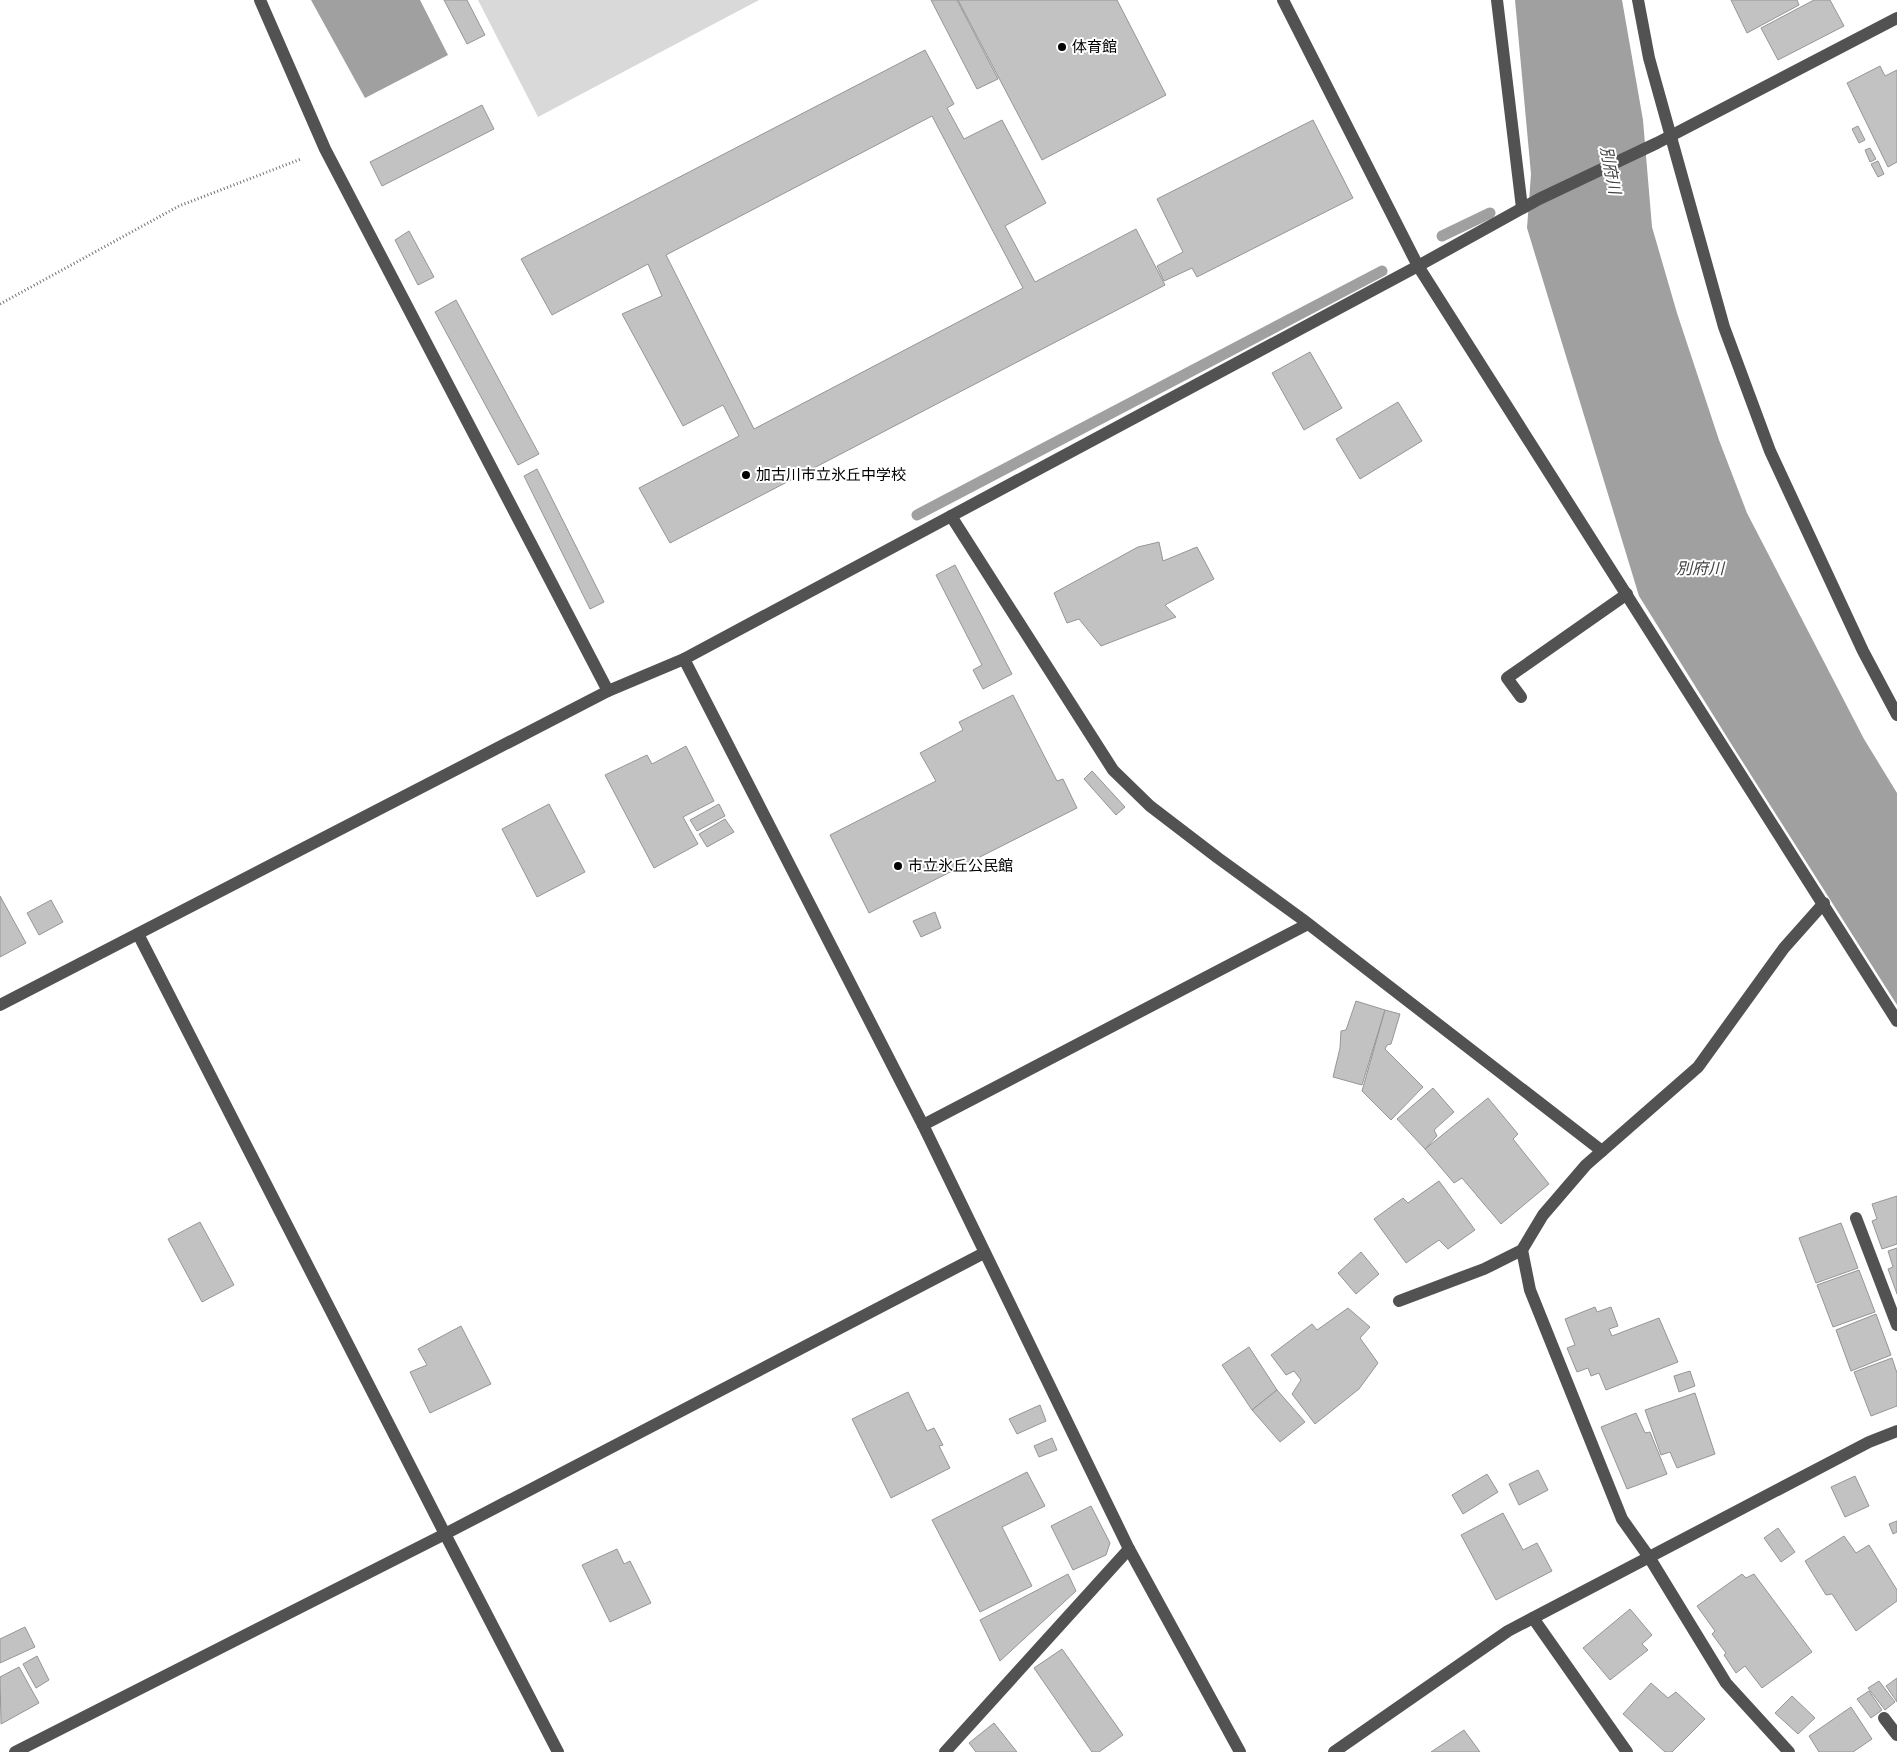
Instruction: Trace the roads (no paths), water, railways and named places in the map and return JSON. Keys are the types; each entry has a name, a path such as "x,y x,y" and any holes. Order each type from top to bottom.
{"street":[{"path":"260,0 325,149 608,691"},
{"path":"1283,0 1418,266 1824,903 1897,1021"},
{"path":"1497,0 1522,208"},
{"path":"1638,0 1649,58 1724,327 1770,451 1863,652 1897,715"},
{"path":"0,1005 608,691 684,659 1418,266 1539,199 1671,136 1897,18"},
{"path":"951,516 1113,770 1150,806 1308,924 1602,1152"},
{"path":"1521,697 1507,678 1627,594"},
{"path":"684,659 923,1125 1129,1549 1240,1752"},
{"path":"1399,1301 1484,1269 1522,1250 1543,1216 1586,1165 1698,1068 1778,955 1824,903"},
{"path":"923,1125 1308,924"},
{"path":"138,934 558,1752"},
{"path":"1856,1218 1897,1326"},
{"path":"1522,1250 1530,1290 1622,1519 1649,1557 1726,1682 1790,1752"},
{"path":"15,1752 445,1534 984,1253"},
{"path":"1334,1752 1508,1631 1869,1442 1897,1431"},
{"path":"951,1750 1129,1549"},
{"path":"1533,1618 1626,1752"},
{"path":"1884,1718 1897,1735"}],"water":[{"path":"311,0 420,0 448,55 365,98"},
{"name":"別府川","path":"1515,0 1622,0 1643,120 1652,227 1677,313 1719,440 1747,513 1864,739 1897,793 1897,1005 1639,596 1527,228 1531,174"}],"waterway":[{"path":"1442,236 1490,213"},
{"path":"917,515 1382,271"}],"place":[{"name":"体育館","path":"1062,47"},
{"name":"加古川市立氷丘中学校","path":"746,475"},
{"name":"市立氷丘公民館","path":"898,866"}]}
